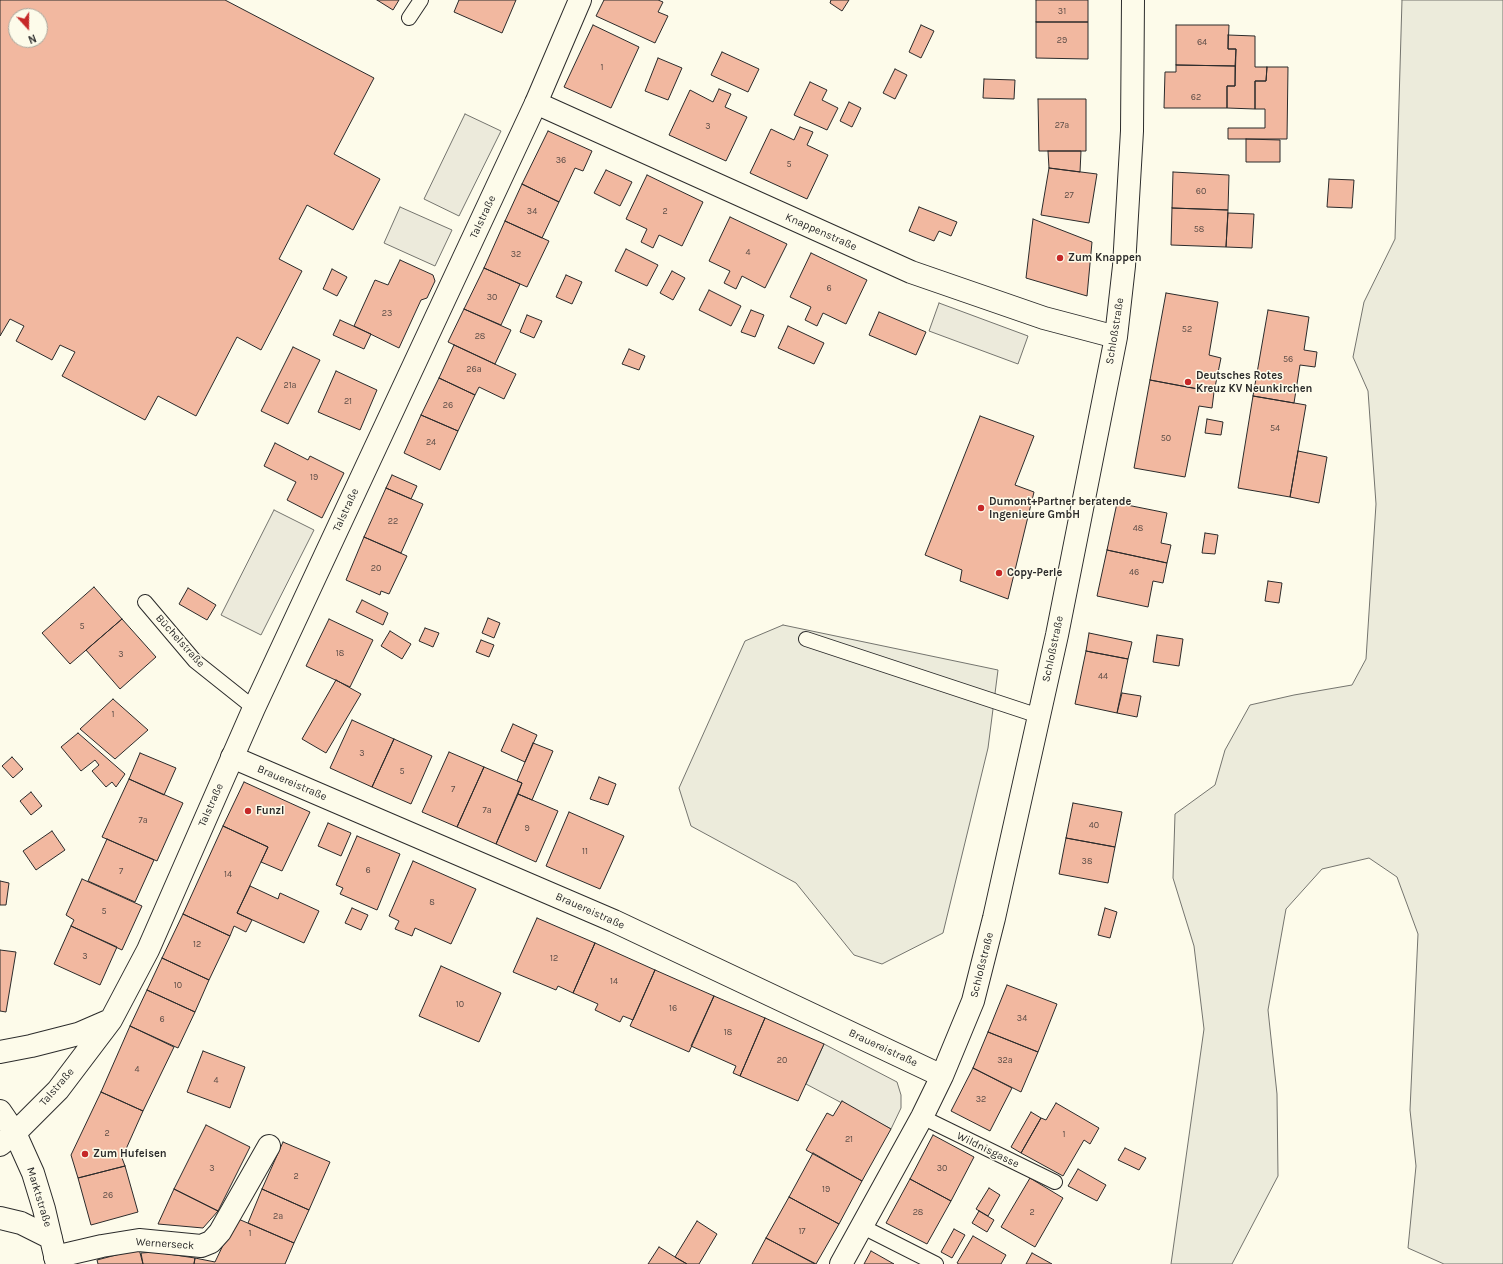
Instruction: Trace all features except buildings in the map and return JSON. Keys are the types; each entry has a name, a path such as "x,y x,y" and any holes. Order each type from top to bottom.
{"street":[{"name":"Talstraße","path":"7,1139 58,1090 111,1020 148,950 254,708 536,103 580,0"},
{"name":"Schloßstraße","path":"841,1264 922,1118 942,1076 973,1002 994,918 1057,635 1116,337 1124,266 1132,131 1133,0"},
{"name":"Knappenstraße","path":"536,103 911,272 1044,318 1116,337"},
{"name":"Brauereistraße","path":"232,757 614,921 942,1076"},
{"path":"0,1052 78,1034 111,1020"},
{"name":"Marktstraße","path":"0,1110 7,1139 33,1173 44,1209 54,1253"},
{"name":"Wernerseck","path":"54,1253 139,1240 201,1246 211,1242 220,1232 269,1146"},
{"path":"0,1218 21,1222 54,1253"}],"lane":[{"path":"409,18 421,0"},
{"name":"Büchelstraße","path":"145,602 195,661 254,708"},
{"path":"806,639 1039,716"},
{"name":"Wildnisgasse","path":"922,1118 1055,1182"},
{"path":"861,1226 936,1264"}],"shaded area":[{"path":"1402,0 1503,0 1503,1264 1444,1264 1408,1248 1416,1166 1410,1110 1418,934 1397,877 1369,858 1322,869 1286,909 1268,1010 1277,1094 1278,1176 1232,1264 1171,1264 1204,1029 1194,946 1173,878 1175,814 1215,785 1225,750 1250,705 1294,695 1352,685 1366,659 1376,504 1368,391 1353,357 1364,302 1395,239"},
{"path":"465,114 501,131 459,216 424,199"},
{"path":"400,207 452,230 435,266 384,243"},
{"path":"939,303 1028,336 1018,364 929,331"},
{"path":"274,510 314,530 261,635 221,615"},
{"path":"783,625 998,670 988,748 943,933 882,964 854,955 796,883 691,826 679,788 745,641"},
{"path":"824,1044 897,1082 901,1095 901,1108 891,1129 806,1084"}],"place":[{"name":"Zum Knappen","path":"1060,258"},
{"name":"Deutsches Rotes Kreuz KV Neunkirchen","path":"1188,382"},
{"name":"Dumont+Partner beratende Ingenieure GmbH","path":"981,508"},
{"name":"Copy-Perle","path":"999,573"},
{"name":"Funzl","path":"248,811"},
{"name":"Zum Hufeisen","path":"85,1154"}]}
